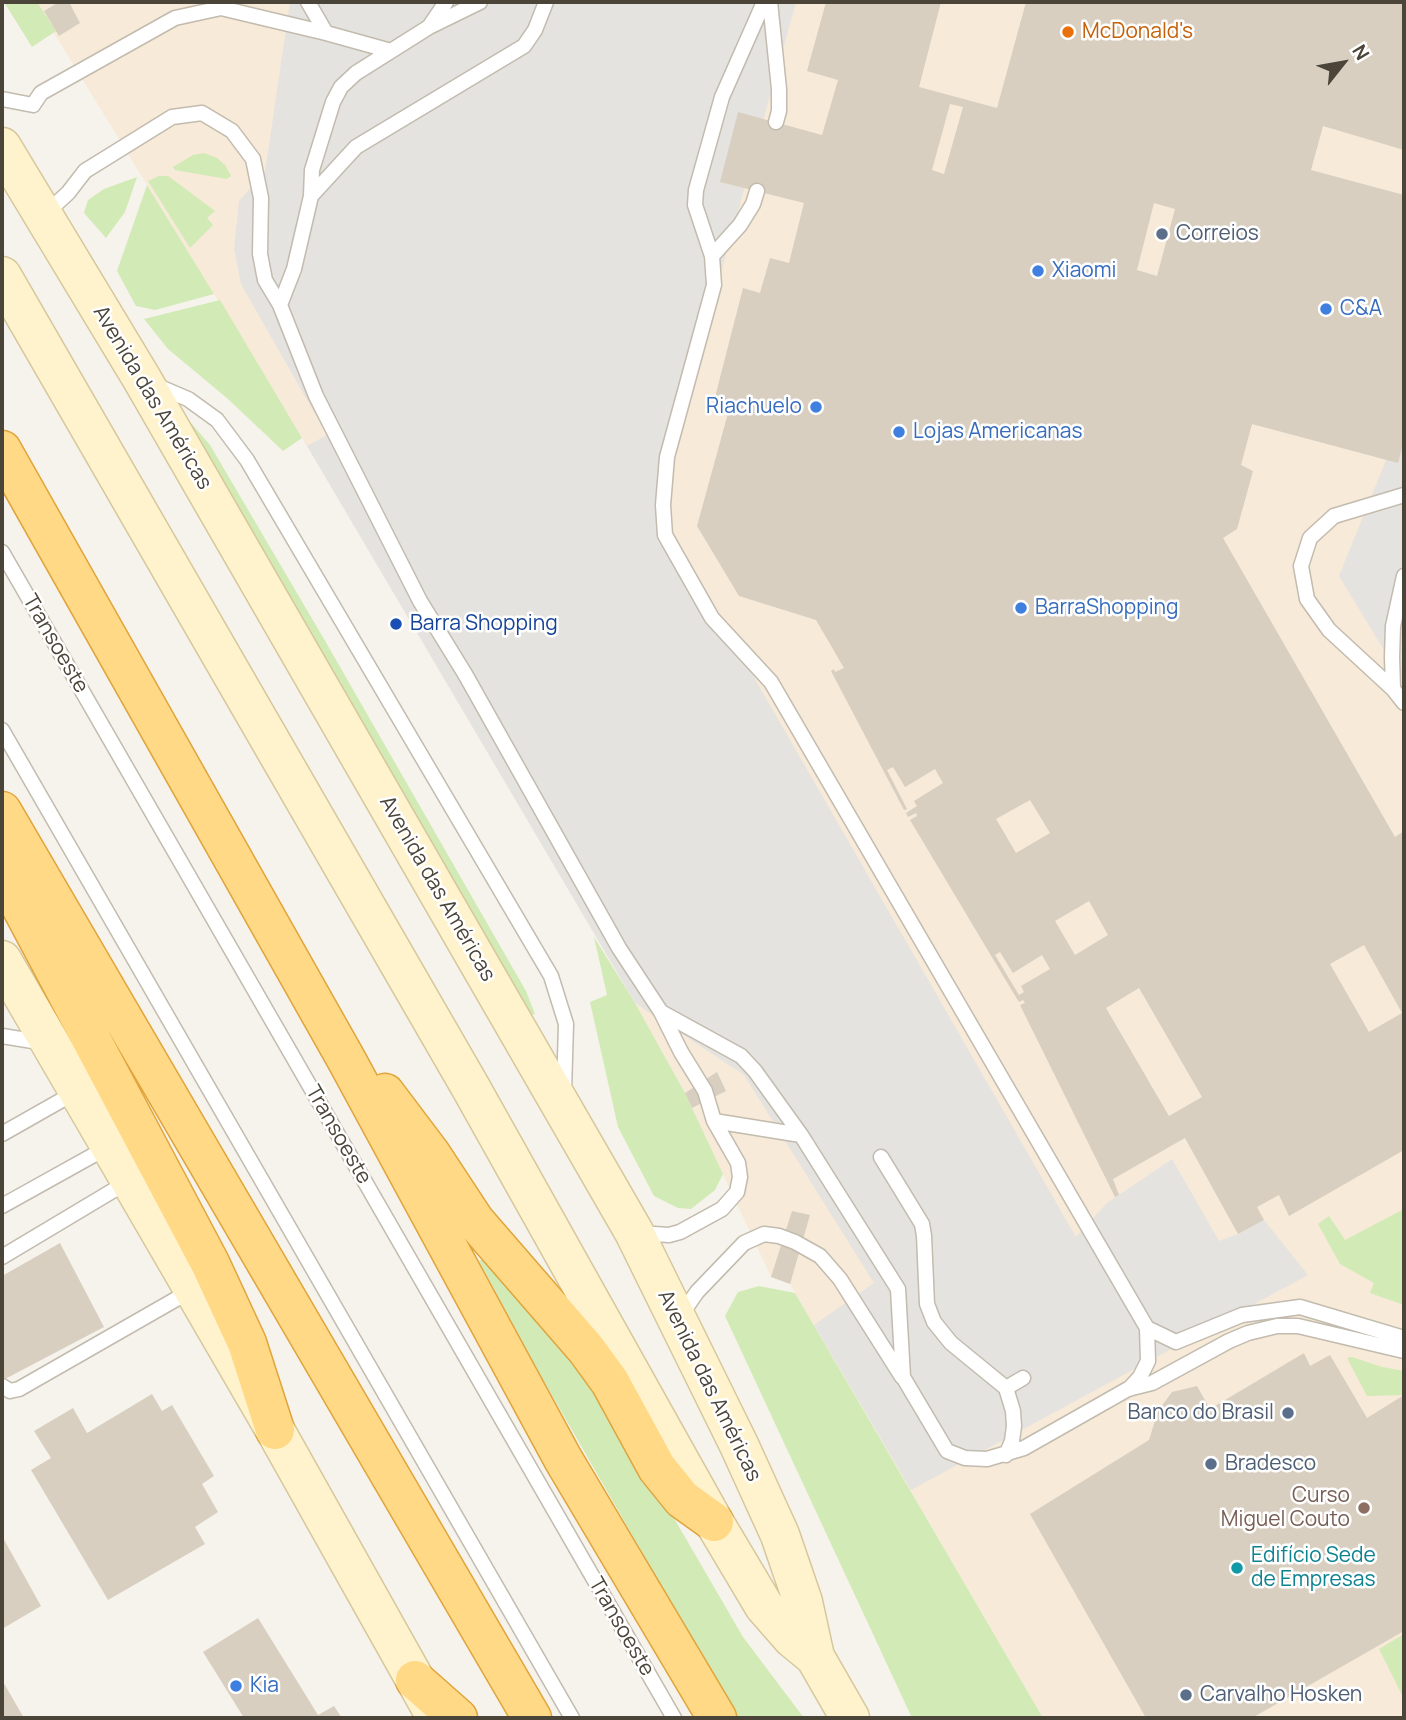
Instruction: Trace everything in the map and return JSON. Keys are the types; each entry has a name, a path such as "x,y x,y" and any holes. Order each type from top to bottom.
{"highway":[{"path":"2,450 346,1059 563,1459 717,1718"},
{"path":"2,811 532,1718"},
{"path":"2,871 210,1264 247,1343 275,1430"},
{"path":"346,1059 371,1077 397,1106 475,1221 586,1349 610,1382 657,1468 682,1499 714,1522"},
{"path":"415,1680 458,1718"}],"main road":[{"name":"Avenida das Américas","path":"2,148 142,379 635,1232 780,1535 803,1602 815,1657 850,1718"},
{"name":"Avenida das Américas","path":"2,276 465,1076 714,1522 764,1606 792,1638 815,1657"},
{"path":"2,960 275,1430 437,1718"}],"lane":[{"path":"308,2 326,33"},
{"path":"429,27 446,2"},
{"path":"280,305 294,269 311,196 312,170 333,102 341,87 356,73 429,27 480,2"},
{"path":"311,196 356,147 524,46 535,30 546,2"},
{"path":"678,1319 697,1293 744,1243 764,1234 795,1241 820,1256 840,1279 947,1451 965,1458 987,1459 1024,1448 1128,1389 1140,1377 1148,1361 1147,1328 771,682 712,618 665,535 663,505 667,457 714,285 712,256 695,205 696,190 722,97 764,2"},
{"path":"770,2 779,89 776,122"},
{"path":"2,99 33,105 41,93 175,18 221,8 391,51"},
{"path":"43,216 68,193 85,171 98,161 173,117 202,113 232,131 253,159 261,198 260,254 265,280 280,305 316,396 420,601 465,674 619,948 661,1013 705,1091 714,1121 738,1163 740,1177 737,1192 722,1209 680,1232 654,1235 635,1232"},
{"path":"712,256 740,225 753,204 757,191"},
{"path":"142,379 188,399 216,420 247,460 551,976 566,1024 563,1106"},
{"path":"1404,495 1334,516 1310,538 1301,566 1307,599 1329,630 1393,689 1404,703"},
{"name":"Transoeste","path":"2,552 674,1718"},
{"path":"1393,689 1393,626 1404,576"},
{"path":"2,730 572,1718"},
{"path":"661,1013 741,1056 801,1135 898,1290 902,1377"},
{"path":"2,1036 51,1044"},
{"path":"2,1134 78,1091"},
{"path":"714,1121 801,1135"},
{"path":"2,1206 109,1146"},
{"path":"881,1157 922,1224 927,1304 933,1322 951,1343 1006,1388 1013,1411 1014,1426 1006,1455"},
{"path":"2,1257 130,1180"},
{"path":"2,1386 10,1391 19,1389 193,1290"},
{"path":"1147,1328 1176,1342 1242,1315 1300,1307 1404,1338"},
{"path":"1128,1389 1152,1383 1229,1341 1277,1326 1298,1326 1404,1351"},
{"path":"1006,1388 1023,1378"}],"shaded area":[{"path":"35,2 1404,2 1404,1718 1043,1718 790,1284 771,1277 685,1093 635,1003 307,446"},
{"path":"290,2 796,2 656,507 1076,1237 1107,1203 1172,1159 1219,1241 1264,1220 1308,1275 911,1490 814,1325 874,1283 744,1075 635,1003 307,446 327,435 241,284 234,249 239,201 265,172"},
{"path":"1404,416 1404,683 1339,576"}],"green space":[{"path":"4,2 37,2 56,31 32,47"},
{"path":"204,153 217,158 231,176 227,179 175,170 173,167 193,155"},
{"path":"159,176 168,176 215,211 207,218 213,225 190,248 148,181"},
{"path":"137,177 125,212 106,238 84,213 88,200 104,189"},
{"path":"147,185 214,294 155,310 136,306 117,271"},
{"path":"220,300 302,438 283,451 228,399 168,349 144,319"},
{"path":"192,424 210,445 324,639 526,991 535,1014 530,1015 189,426"},
{"path":"594,937 635,1003 685,1093 723,1174 715,1190 691,1209 678,1208 654,1196 618,1127 590,1002 607,995"},
{"path":"1404,1209 1404,1305 1370,1293 1374,1283 1340,1264 1318,1224 1329,1216 1345,1240"},
{"path":"484,1259 599,1389 743,1637 804,1718 737,1718 541,1376 479,1261"},
{"path":"759,1286 795,1293 1043,1718 912,1718 725,1316 738,1292"},
{"path":"1347,1358 1404,1371 1404,1395 1367,1396"},
{"path":"1404,1634 1404,1699 1379,1649"}],"building":[{"path":"59,2 69,2 80,23 59,36 44,11"},
{"name":"BarraShopping","path":"826,2 941,2 919,87 997,108 1026,2 1404,2 1404,150 1323,126 1311,170 1404,195 1404,441 1398,463 1252,424 1241,465 1253,471 1237,529 1223,538 1395,837 1404,831 1404,1150 1289,1216 1279,1195 1257,1207 1264,1220 1238,1234 1185,1138 1113,1179 1119,1195 1115,1197 1020,1005 1025,1003 1023,1000 1019,1002 910,820 917,816 916,813 908,817 906,813 917,806 914,801 943,783 935,769 905,787 893,767 887,770 907,809 904,810 831,671 844,668 816,620 739,596 697,526 730,406 713,405 743,288 760,293 770,258 789,263 804,203 720,182 738,112 822,135 838,80 807,71","holes":["950,104 963,107 944,174 932,170","1154,203 1175,209 1157,276 1137,270","1030,800 1050,833 1016,853 996,819","1089,901 1108,935 1075,955 1055,921","1364,945 1402,1013 1369,1032 1330,964","1000,952 1013,973 1042,955 1050,969 1021,986 1024,992 1019,995 995,955","1139,988 1202,1097 1169,1116 1106,1008"]},
{"path":"717,1072 726,1091 692,1108 685,1093"},
{"path":"792,1211 810,1215 790,1284 771,1277"},
{"path":"60,1243 104,1327 5,1379 2,1372 2,1276"},
{"name":"Edifício Sede de Empresas","path":"1304,1353 1310,1366 1330,1355 1367,1418 1404,1395 1404,1631 1252,1718 1146,1718 1030,1514 1149,1440 1158,1411 1172,1392 1197,1386 1210,1409"},
{"path":"152,1394 162,1411 172,1405 214,1476 202,1484 218,1512 195,1527 205,1544 108,1600 31,1470 51,1458 34,1431 73,1408 87,1433"},
{"path":"2,1536 41,1606 2,1629"},
{"path":"258,1618 318,1715 334,1706 342,1718 244,1718 203,1652"},
{"path":"2,1680 24,1718 2,1718"}],"place":[{"name":"McDonald's","path":"1068,32"},
{"name":"Correios","path":"1162,234"},
{"name":"Xiaomi","path":"1038,271"},
{"name":"C&A","path":"1326,309"},
{"name":"Riachuelo","path":"816,407"},
{"name":"Lojas Americanas","path":"899,432"},
{"name":"BarraShopping","path":"1021,608"},
{"name":"Barra Shopping","path":"396,624"},
{"name":"Banco do Brasil","path":"1288,1413"},
{"name":"Bradesco","path":"1211,1464"},
{"name":"Curso Miguel Couto","path":"1364,1508"},
{"name":"Edifício Sede de Empresas","path":"1237,1568"},
{"name":"Kia","path":"236,1686"},
{"name":"Carvalho Hosken","path":"1186,1695"}]}
